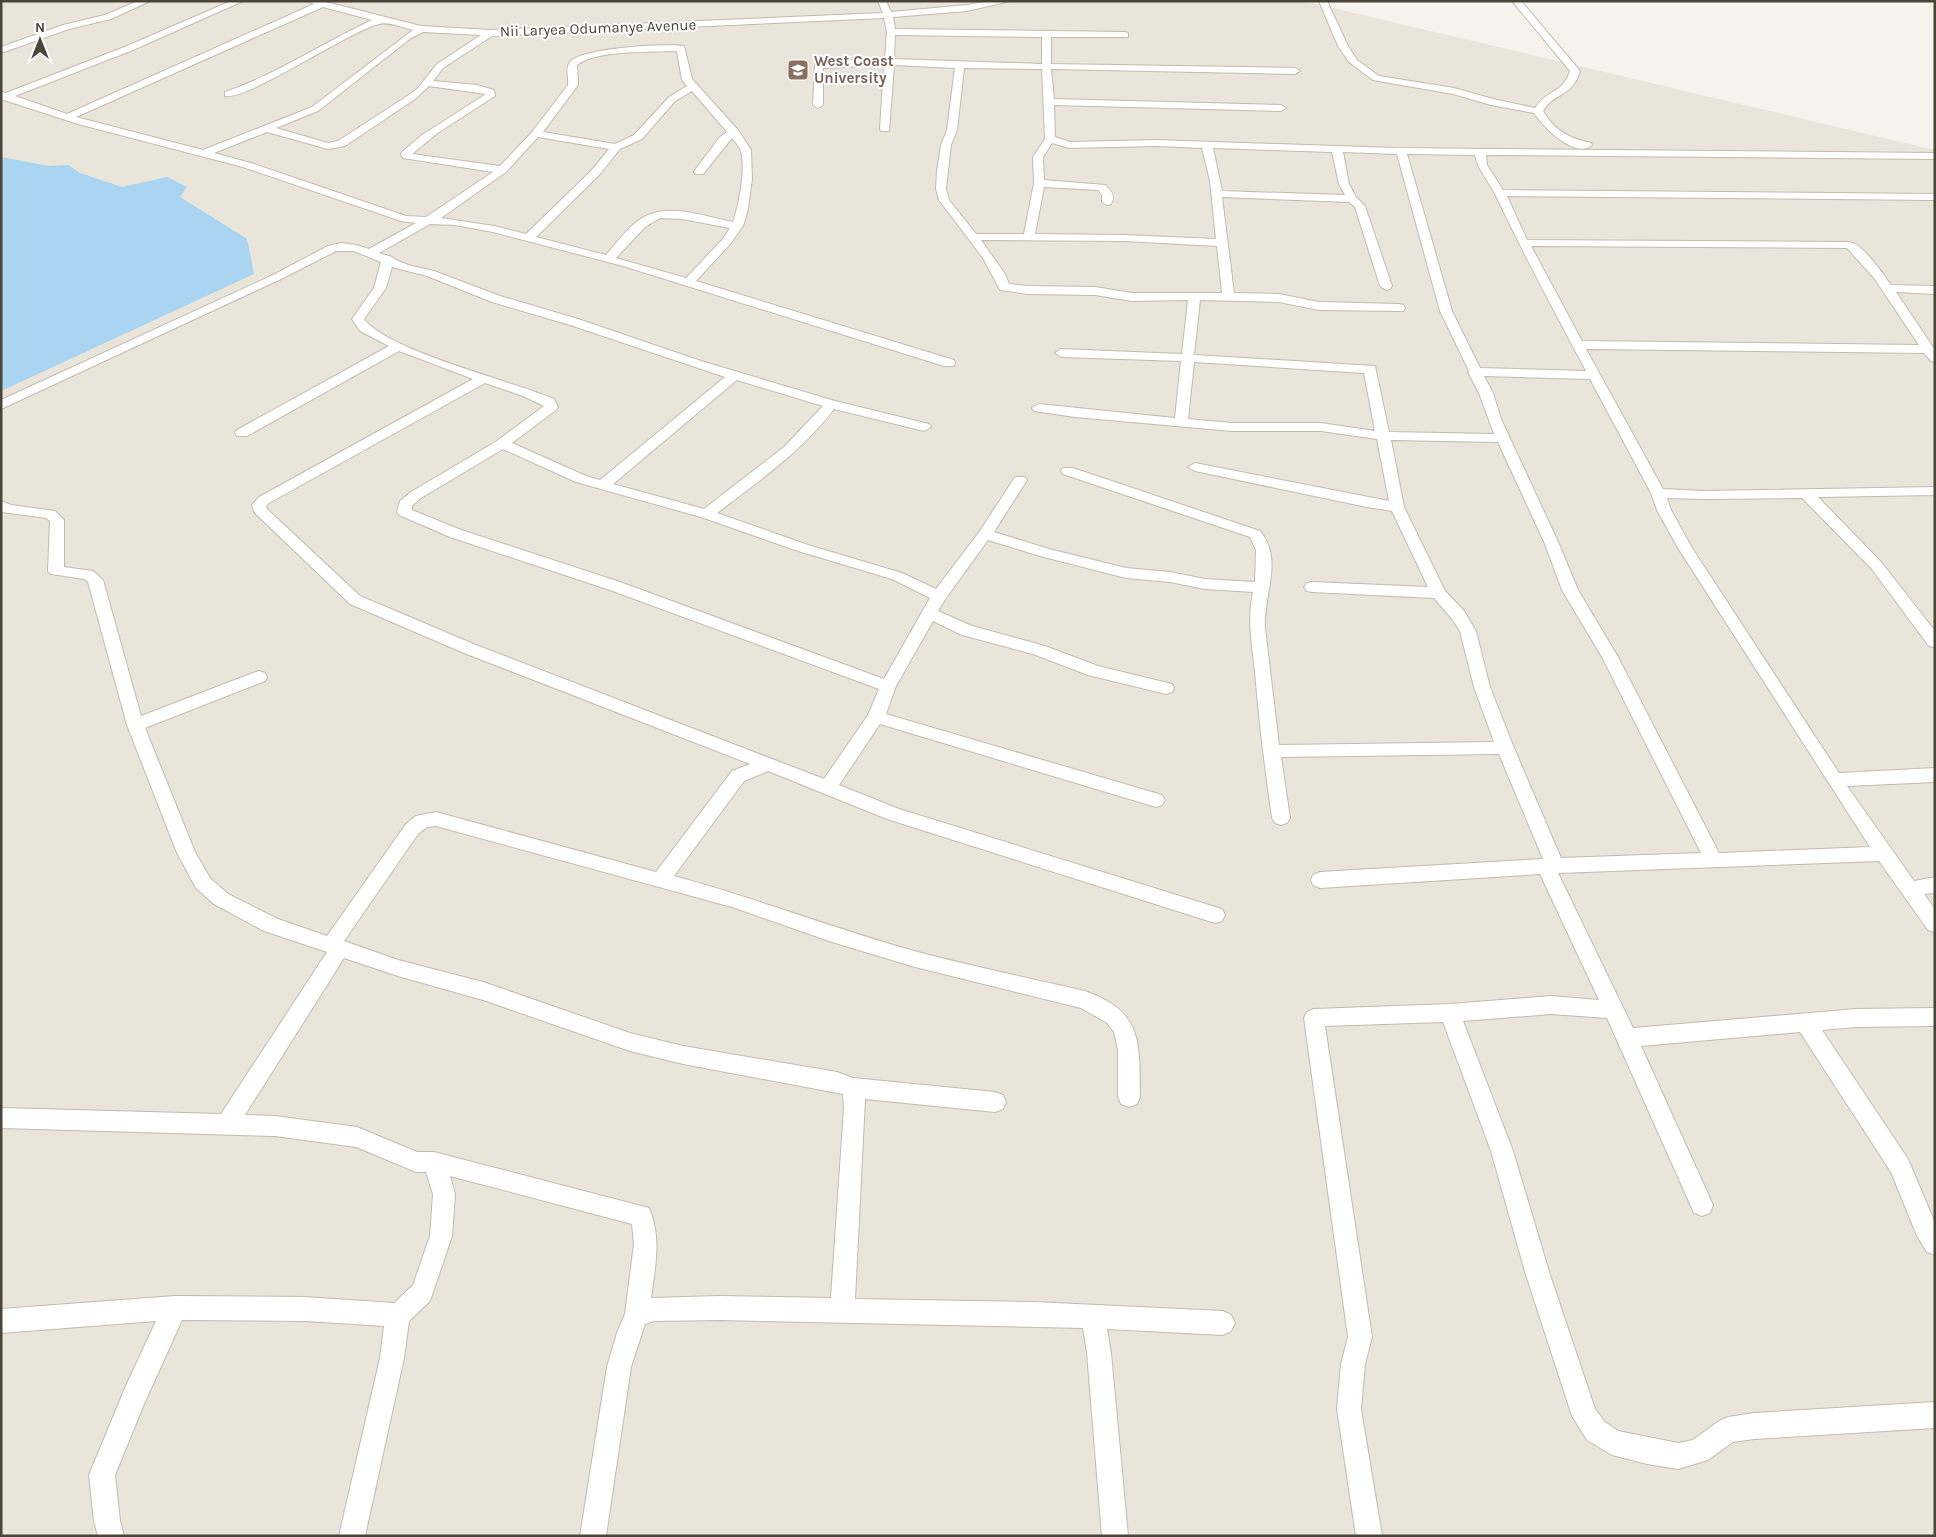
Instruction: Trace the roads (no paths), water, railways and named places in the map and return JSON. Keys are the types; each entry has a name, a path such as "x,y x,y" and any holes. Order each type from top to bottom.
{"street":[{"path":"1,50 66,27 108,17 146,1"},
{"path":"3,96 130,48 239,1"},
{"name":"Nii Laryea Odumanye Avenue","path":"311,1 421,29 490,33 888,15 967,8 1006,1"},
{"path":"882,1 888,15 891,32 884,129"},
{"path":"1323,1 1343,46 1354,62 1376,78 1454,91 1491,102 1538,111 1546,125 1570,143 1580,145 1822,147 1935,146"},
{"path":"1516,1 1575,71 1570,85 1561,93 1545,101 1538,111"},
{"path":"67,117 322,4"},
{"path":"228,94 248,87 336,40 380,20"},
{"path":"682,25 687,36 681,48 687,80 734,132 746,150 747,179 743,209 737,226 727,241 688,283"},
{"path":"206,153 315,109 408,36 421,29"},
{"path":"891,32 1125,35"},
{"path":"268,129 334,146 341,144 420,91 440,66 490,33"},
{"path":"1047,34 1046,67 1049,102 1047,130 1050,139"},
{"path":"1,37 20,43"},
{"path":"371,253 428,220 502,170 536,134 573,85 572,67 574,62 607,52 681,48"},
{"path":"818,105 819,65 888,62 1046,67 1295,71"},
{"path":"960,65 954,119 946,145 941,189 944,200 988,258 1004,287 1028,290 1095,291 1132,297 1228,296 1279,298 1319,306 1399,308"},
{"path":"426,83 482,89 491,92 490,96 464,114 423,138 406,154 407,156 502,170"},
{"path":"527,239 596,172 616,147 638,136 672,99 692,87"},
{"path":"3,96 67,117 247,165 405,219 455,222 494,229 779,309 879,343 949,363"},
{"path":"1049,102 1281,108"},
{"path":"699,172 724,139 734,132"},
{"path":"536,134 616,147"},
{"path":"1030,238 1039,183 1038,157 1050,139"},
{"path":"1050,139 1069,145 1137,142 1401,151 1456,150 1480,152 1773,156 1935,156"},
{"path":"1208,145 1217,194 1228,296"},
{"path":"1337,149 1344,184 1352,199 1360,206 1386,286"},
{"path":"1401,151 1446,310 1474,372 1486,393 1494,419 1552,544 1570,590 1610,657 1714,859"},
{"path":"1480,152 1482,165 1500,193 1523,243 1658,493 1664,510 1695,564 1834,780 1884,854 1935,924"},
{"path":"1039,183 1101,187 1106,190 1107,202"},
{"path":"1500,193 1935,198"},
{"path":"1217,194 1352,199"},
{"path":"607,260 641,226 654,217 678,216 737,226"},
{"path":"972,237 1124,238 1223,243"},
{"path":"1523,243 1850,245 1873,268 1930,354"},
{"path":"1,404 277,277 332,248 351,246 388,259 405,268 430,273 496,300 574,322 735,375 831,404 924,427"},
{"path":"388,259 380,288 358,319 358,323 397,347 549,402 551,407 502,444 416,495 404,504 404,512 456,534 615,586 800,656 888,686"},
{"path":"1886,288 1935,290"},
{"path":"1181,421 1194,296"},
{"path":"1579,345 1930,354"},
{"path":"242,433 397,347"},
{"path":"1061,353 1189,358 1370,369 1398,506 1438,593 1458,615 1468,631 1482,687 1551,867 1612,1010 1627,1038 1702,1205"},
{"path":"1474,372 1594,375"},
{"path":"604,484 735,375"},
{"path":"483,379 264,500 259,505 260,510 356,600 470,649 893,814 1215,915"},
{"path":"706,514 759,475 824,414 831,404"},
{"path":"1039,408 1250,428 1321,427 1385,436 1504,438"},
{"path":"502,444 556,470 604,484 619,491 706,514 803,548 897,576 938,596"},
{"path":"1195,467 1367,503 1398,506"},
{"path":"1068,471 1255,534 1261,539 1264,546 1263,587 1257,614 1271,751 1281,818"},
{"path":"827,789 876,717 888,686 930,614 938,596 985,534 1020,480"},
{"path":"1658,493 1703,495 1935,491"},
{"path":"1805,492 1876,565 1935,642"},
{"path":"1,506 7,509 50,514 57,520 56,571 88,574 95,580 135,725 186,853 203,883 221,899 246,914 271,925 398,968 483,991 630,1042 701,1058 837,1082 853,1088 995,1102"},
{"path":"985,534 1045,553 1126,573 1170,577 1205,584 1263,587"},
{"path":"1312,587 1438,593"},
{"path":"930,614 968,631 1039,650 1094,671 1166,688"},
{"path":"135,725 259,677"},
{"path":"876,717 1156,800"},
{"path":"1271,751 1505,748"},
{"path":"660,881 738,776 768,764"},
{"path":"1834,780 1935,774"},
{"path":"227,1124 336,946 412,829 422,821 436,818 733,900 832,934 906,956 1085,1000 1105,1008 1119,1020 1127,1035 1129,1097"},
{"path":"1320,880 1714,859 1884,854"},
{"path":"1909,889 1935,885"},
{"path":"1369,1536 1349,1409 1353,1364 1360,1337 1314,1018 1450,1014 1551,1005 1612,1010"},
{"path":"1450,1014 1502,1151 1538,1275 1585,1416 1596,1431 1612,1442 1627,1447 1678,1456 1699,1451 1728,1430 1754,1426 1935,1415"},
{"path":"1627,1038 1856,1018 1935,1017"},
{"path":"1805,1022 1900,1166 1925,1228 1935,1244"},
{"path":"842,1310 855,1108 853,1088"},
{"path":"1,1118 275,1126 357,1138 416,1162 434,1162 641,1216 646,1233 646,1244 637,1316 629,1333 619,1367 594,1536"},
{"path":"352,1536 392,1358 398,1315 422,1292 441,1236 444,1194 434,1162"},
{"path":"1,1321 175,1308 305,1309 398,1315"},
{"path":"111,1536 107,1520 102,1475 134,1397 175,1308"},
{"path":"637,1316 653,1309 842,1310 1034,1314 1223,1323"},
{"path":"1093,1317 1099,1353 1115,1536"}],"water":[{"path":"1,157 49,166 68,165 80,173 122,187 167,177 187,187 180,197 247,239 254,274 1,391"}],"place":[{"name":"West Coast University","path":"798,70"}]}
